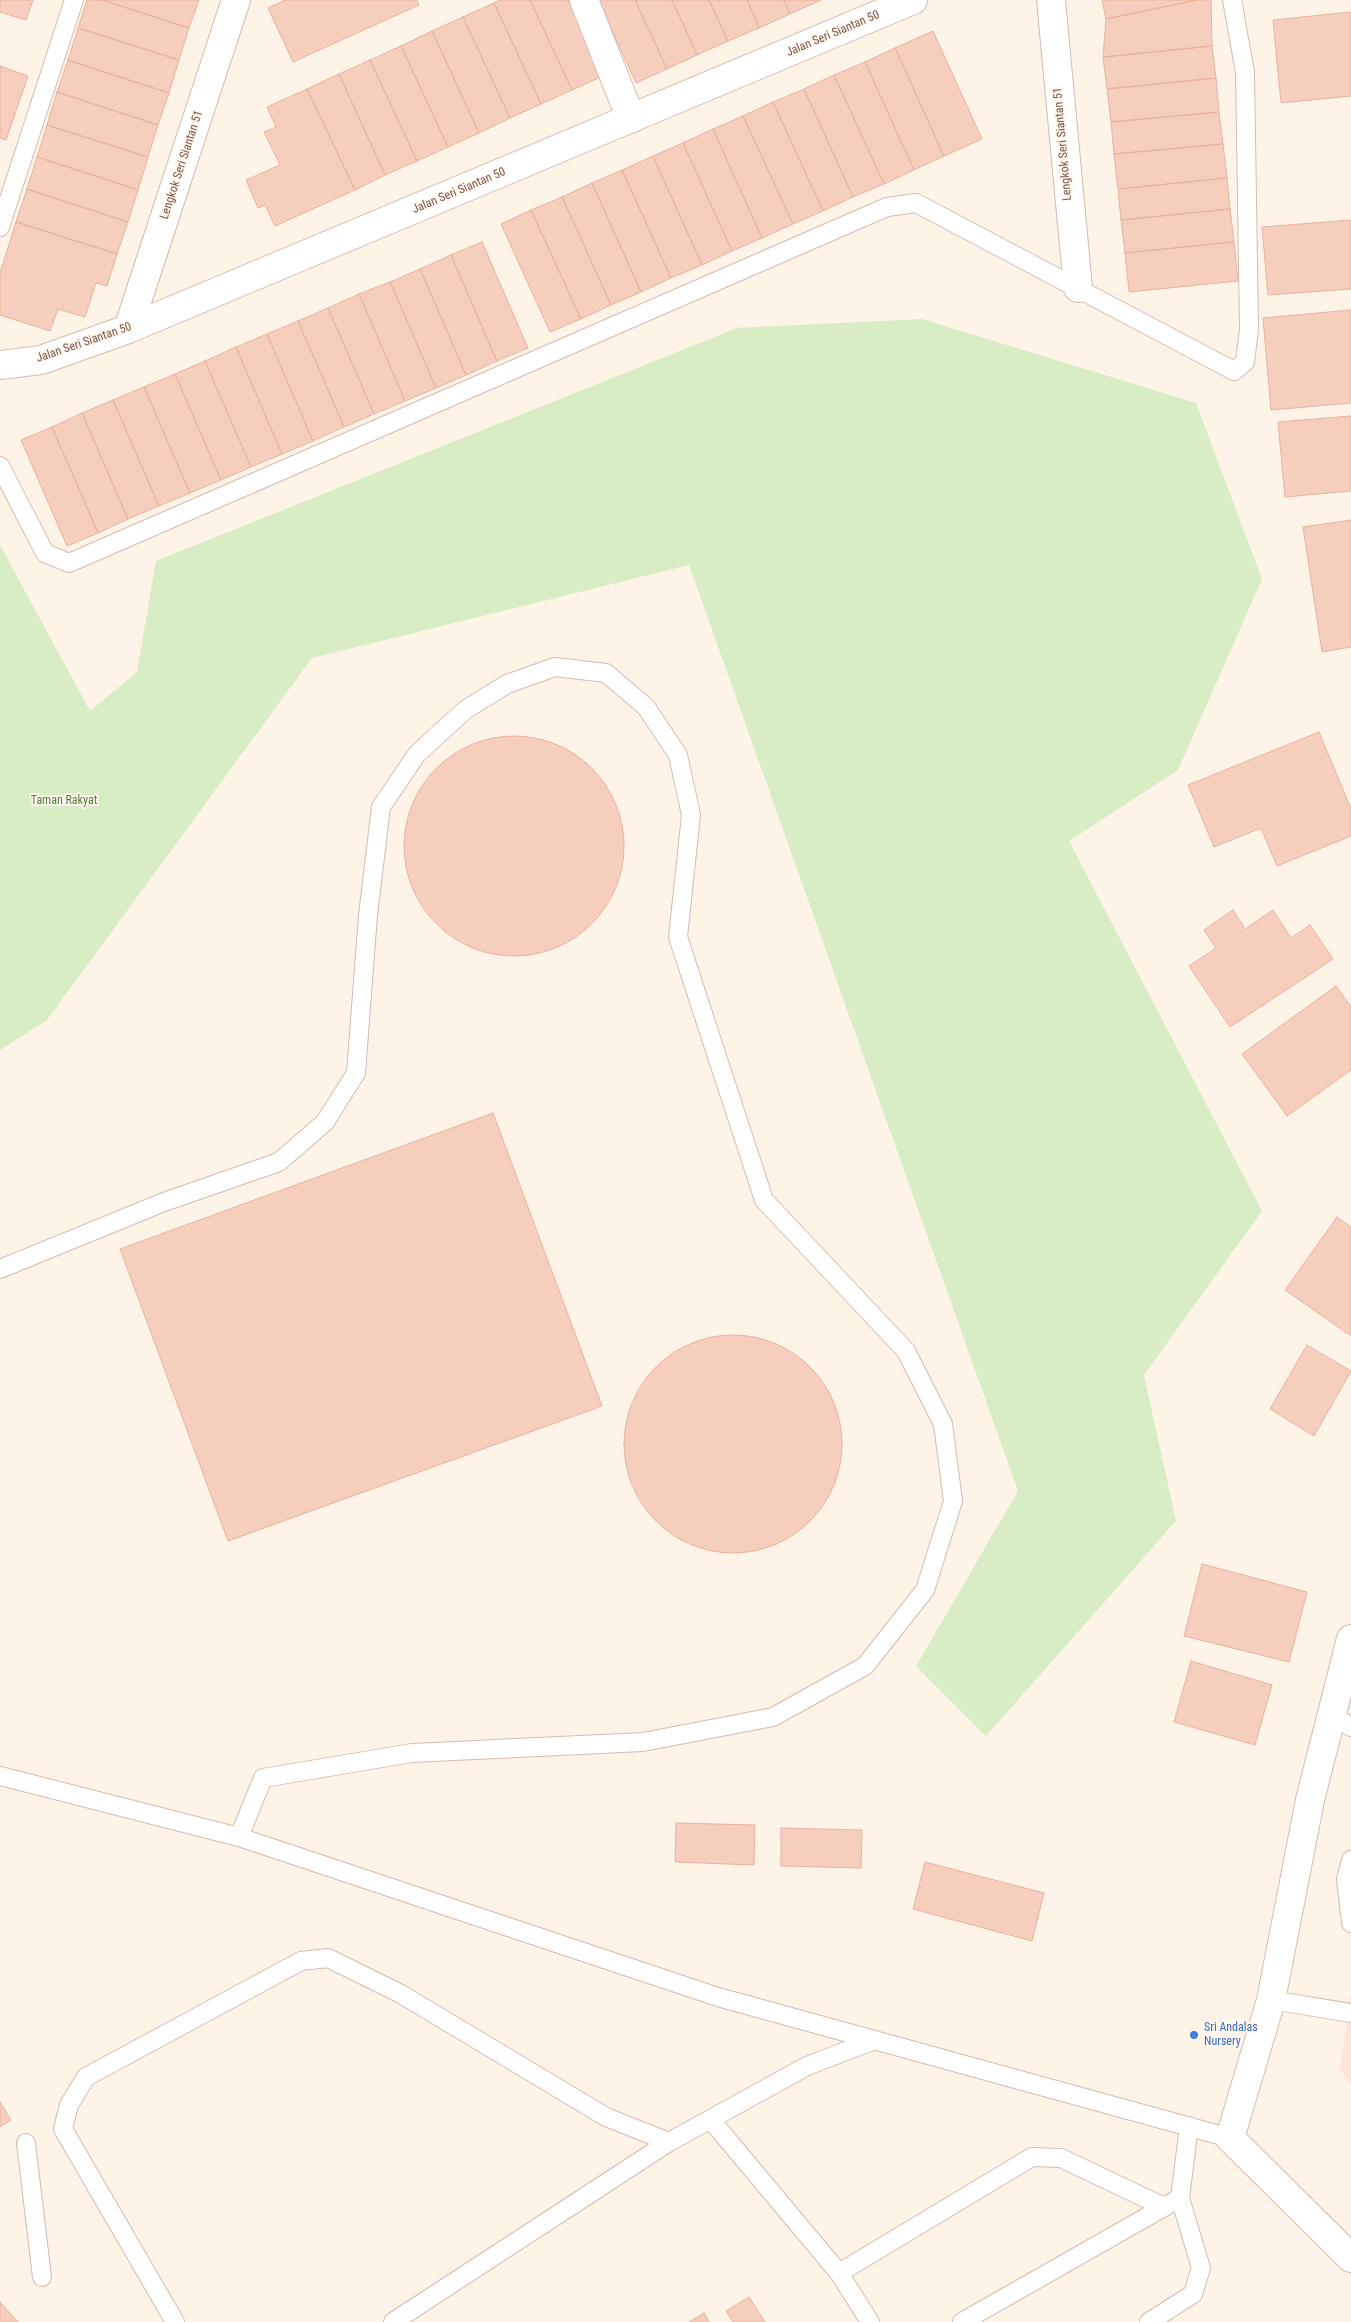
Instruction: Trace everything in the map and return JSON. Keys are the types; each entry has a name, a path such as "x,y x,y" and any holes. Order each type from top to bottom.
{"street":[{"name":"Lengkok Seri Siantan 51","path":"128,329 236,0"},
{"path":"584,0 631,119"},
{"name":"Jalan Seri Siantan 50","path":"0,365 41,360 128,329 913,0"},
{"name":"Lengkok Seri Siantan 51","path":"1050,0 1078,288"},
{"path":"1351,1639 1341,1721 1310,1800 1271,2000 1230,2138 1351,2258"}],"lane":[{"path":"0,227 74,0"},
{"path":"0,466 45,553 69,563 887,206 916,202 1234,371 1245,362 1249,329 1245,72 1232,0"},
{"path":"0,1269 164,1202 279,1162 325,1122 356,1073 368,915 381,807 417,754 465,710 507,684 555,667 606,674 646,707 678,755 691,815 678,937 764,1200 906,1351 943,1424 952,1501 925,1590 866,1666 773,1717 643,1742 412,1753 263,1778 239,1837"},
{"path":"0,1776 239,1837 718,1996 1230,2138"},
{"path":"1351,1860 1346,1879 1351,1923"},
{"path":"175,2322 63,2129 70,2105 86,2077 301,1961 328,1958 401,1994 606,2117 669,2142"},
{"path":"1271,2000 1351,2013"},
{"path":"393,2322 669,2142 807,2066 875,2040"},
{"path":"711,2120 839,2273 870,2322"},
{"path":"1149,2322 1192,2294 1201,2268 1180,2198 1189,2126"},
{"path":"26,2143 42,2277"},
{"path":"839,2273 1032,2157 1061,2158 1164,2207"},
{"path":"962,2322 1180,2198"}],"shaded area":[{"path":"1351,1991 1351,2083 1340,2070"}],"green space":[{"name":"Taman Rakyat","path":"922,319 1196,403 1262,579 1178,770 1069,841 1262,1211 1144,1375 1176,1521 986,1736 916,1666 1018,1491 689,565 312,658 47,1020 0,1050 0,545 90,711 137,672 156,561 737,328"}],"building":[{"path":"0,0 33,0 26,20 0,12"},
{"path":"87,0 102,0 189,28 179,60 78,28"},
{"path":"102,0 199,0 189,28"},
{"path":"285,0 417,0 419,5 293,62 268,8"},
{"path":"500,0 530,0 572,90 541,104 494,3"},
{"path":"530,0 568,0 603,76 572,90"},
{"path":"598,0 635,0 667,69 636,83"},
{"path":"635,0 672,0 697,55 667,69"},
{"path":"672,0 709,0 728,41 697,55"},
{"path":"709,0 747,0 759,28 728,41"},
{"path":"747,0 784,0 790,14 759,28"},
{"path":"784,0 821,0 790,14"},
{"path":"1102,0 1197,0 1106,19"},
{"path":"1197,0 1211,0 1212,46 1103,57 1106,19"},
{"path":"494,3 541,104 510,118 463,17"},
{"path":"1351,12 1351,96 1281,103 1273,20"},
{"path":"463,17 510,118 479,133 432,31"},
{"path":"78,28 179,60 169,93 68,60"},
{"path":"432,31 479,133 448,147 401,46"},
{"path":"933,31 982,139 944,156 895,48"},
{"path":"401,46 448,147 417,161 370,60"},
{"path":"1212,46 1216,78 1107,89 1103,57"},
{"path":"895,48 944,156 914,170 865,62"},
{"path":"68,60 169,93 158,125 57,92"},
{"path":"370,60 417,161 385,175 339,74"},
{"path":"865,62 914,170 884,184 834,75"},
{"path":"0,66 28,76 6,140 0,138"},
{"path":"339,74 385,175 355,190 307,89"},
{"path":"834,75 884,184 853,197 804,89"},
{"path":"1216,78 1219,112 1111,122 1107,89"},
{"path":"307,89 355,190 275,226 265,205 258,208 246,180 280,165 264,132 276,127 267,107"},
{"path":"804,89 853,197 823,211 773,102"},
{"path":"57,92 158,125 148,157 47,125"},
{"path":"773,102 823,211 793,224 743,116"},
{"path":"1219,112 1223,144 1114,154 1111,122"},
{"path":"743,116 793,224 762,238 713,129"},
{"path":"47,125 148,157 138,190 37,157"},
{"path":"713,129 762,238 732,251 683,143"},
{"path":"683,143 732,251 702,265 653,156"},
{"path":"1223,144 1227,178 1118,189 1114,154"},
{"path":"653,156 702,265 671,278 622,170"},
{"path":"37,157 138,190 128,222 27,189"},
{"path":"622,170 671,278 641,292 592,183"},
{"path":"1227,178 1230,209 1121,220 1118,189"},
{"path":"592,183 641,292 611,305 562,197"},
{"path":"27,189 128,222 117,254 16,222"},
{"path":"562,197 611,305 581,319 531,210"},
{"path":"1230,209 1234,242 1125,253 1121,220"},
{"path":"531,210 581,319 550,332 501,224"},
{"path":"1351,220 1351,289 1268,295 1262,227"},
{"path":"16,222 117,254 107,286 96,283 85,317 58,309 50,331 0,315 0,273"},
{"path":"482,242 528,348 497,361 451,255"},
{"path":"1234,242 1238,281 1129,292 1125,253"},
{"path":"451,255 497,361 466,375 420,269"},
{"path":"420,269 466,375 436,388 390,282"},
{"path":"390,282 436,388 405,401 359,294"},
{"path":"359,294 405,401 374,414 328,308"},
{"path":"328,308 374,414 344,427 298,321"},
{"path":"1351,310 1351,403 1271,410 1263,318"},
{"path":"298,321 344,427 313,441 267,334"},
{"path":"267,334 313,441 282,454 236,347"},
{"path":"236,347 282,454 251,467 205,361"},
{"path":"205,361 251,467 221,480 175,374"},
{"path":"175,374 221,480 190,493 144,387"},
{"path":"144,387 190,493 159,506 113,400"},
{"path":"113,400 159,506 128,519 82,413"},
{"path":"82,413 128,519 98,533 52,427"},
{"path":"1351,416 1351,491 1285,497 1278,422"},
{"path":"52,427 98,533 67,546 21,440"},
{"path":"1351,520 1351,647 1322,652 1303,527"},
{"path":"1319,732 1351,809 1351,836 1277,866 1261,828 1214,847 1188,785"},
{"path":"503,736 525,736 556,744 575,754 592,768 606,785 616,804 622,824 624,846 622,868 616,888 606,907 592,924 575,938 556,948 525,956 503,956 472,948 462,943 444,931 429,916 412,888 404,857 404,835 412,804 417,794 429,776 444,761 472,744"},
{"path":"1233,910 1245,929 1273,910 1291,938 1310,925 1333,959 1230,1027 1189,966 1216,948 1204,930"},
{"path":"1336,986 1351,1007 1351,1070 1287,1116 1242,1054"},
{"path":"493,1113 602,1406 228,1541 120,1249"},
{"path":"1337,1217 1351,1227 1351,1336 1285,1290"},
{"path":"722,1335 744,1335 765,1339 785,1347 802,1359 818,1375 830,1392 838,1412 842,1444 838,1476 830,1496 818,1513 802,1529 785,1541 765,1549 744,1553 722,1553 701,1549 681,1541 664,1529 648,1513 636,1496 628,1476 624,1455 624,1433 628,1412 636,1392 648,1375 664,1359 681,1347 701,1339"},
{"path":"1307,1345 1351,1371 1314,1436 1270,1409"},
{"path":"1202,1564 1307,1592 1289,1662 1184,1636"},
{"path":"1191,1661 1272,1685 1255,1745 1174,1722"},
{"path":"676,1823 755,1825 754,1865 675,1862"},
{"path":"781,1828 862,1830 861,1868 781,1866"},
{"path":"925,1862 1044,1893 1032,1941 913,1909"},
{"path":"0,2102 11,2120 0,2127"},
{"path":"749,2297 765,2322 733,2322 726,2311"},
{"path":"0,2302 18,2322 0,2322"},
{"path":"704,2313 709,2322 689,2322"}],"place":[{"name":"Sri Andalas Nursery","path":"1194,2035"}]}
